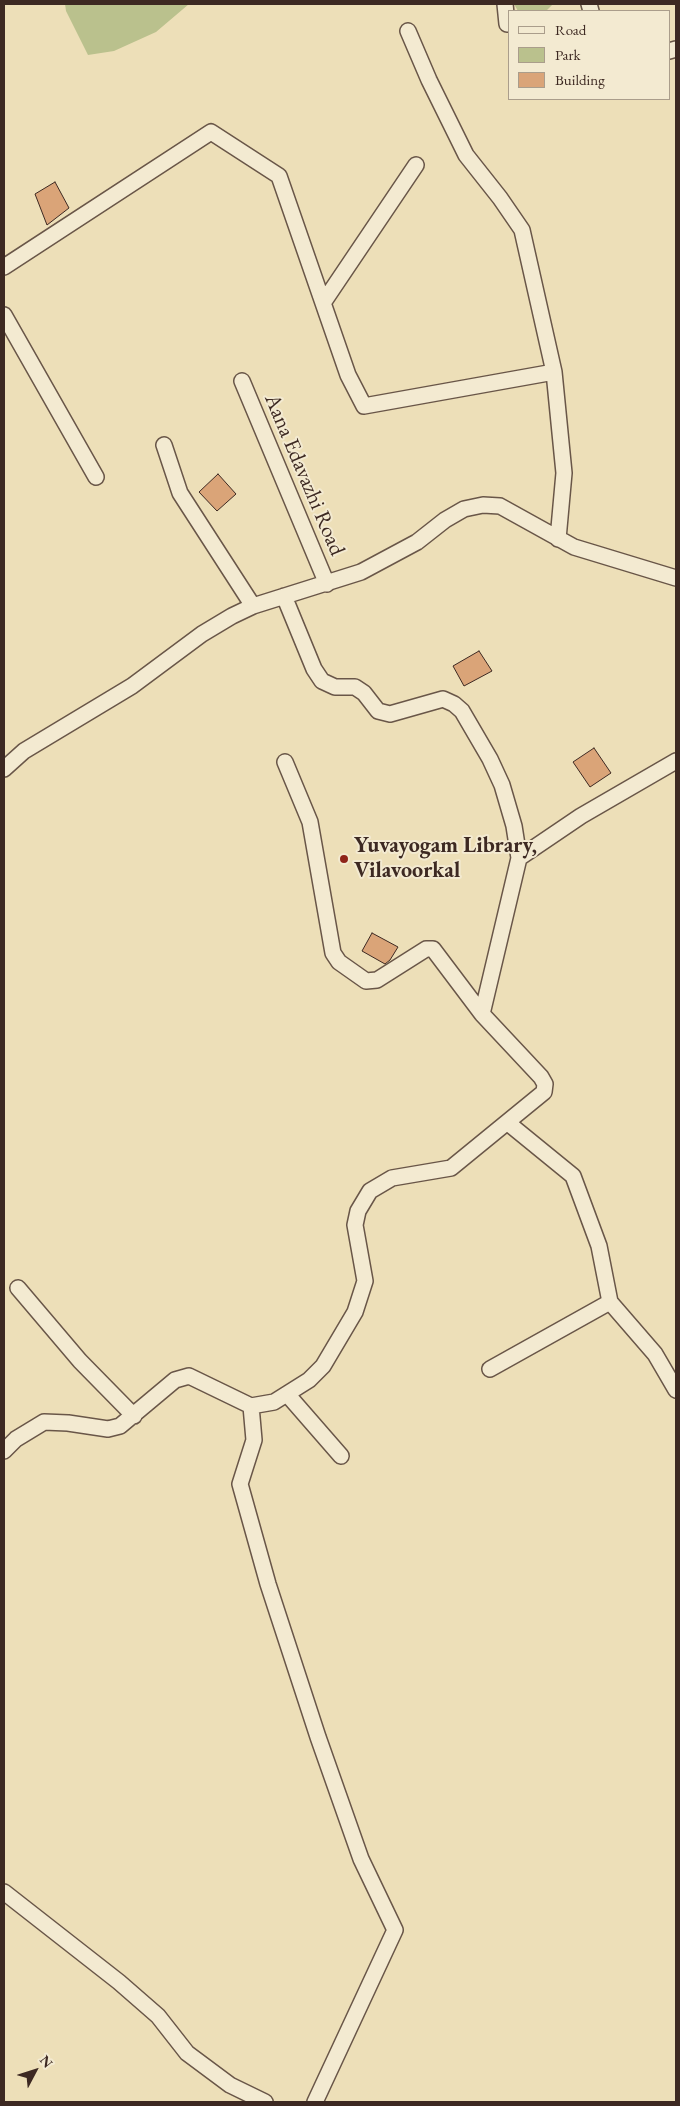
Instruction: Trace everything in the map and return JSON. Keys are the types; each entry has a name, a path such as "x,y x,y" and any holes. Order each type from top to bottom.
{"street":[{"path":"505,4 507,24"},
{"path":"408,31 429,80 466,155 500,198 522,230 554,372 564,473 558,539"},
{"path":"4,267 211,132 279,176 348,374 364,406 554,372"},
{"path":"323,303 416,165"},
{"path":"4,315 8,334 96,477"},
{"name":"Aana Edavazhi Road","path":"242,381 327,584"},
{"path":"164,445 180,493 254,606"},
{"path":"4,769 24,751 132,686 202,634 254,606 361,572 416,542 445,520 464,509 500,506 574,547 676,578"},
{"path":"284,596 314,669 322,681 334,687 354,686 364,693 378,711 390,714 443,699 462,711 502,784 514,826 519,858 482,1014"},
{"path":"519,858 581,816 676,761"},
{"path":"4,1451 16,1439 44,1422 68,1422 108,1429 120,1426 175,1380 189,1376 251,1406 274,1402 287,1394 308,1380 323,1366 355,1312 364,1281 355,1225 358,1211 370,1191 392,1178 451,1168 544,1092 545,1084 541,1077 482,1014 433,949 426,949 377,980 366,981 339,962 333,953 310,822 285,762"},
{"path":"508,1123 572,1176 599,1246 610,1302 655,1354 676,1390"},
{"path":"18,1288 80,1361 134,1416"},
{"path":"490,1369 610,1302"},
{"path":"287,1394 341,1456"},
{"path":"251,1406 254,1440 240,1484 242,1493 268,1584 321,1746 361,1859 395,1930 315,2102"},
{"path":"4,1892 111,1976 158,2016 187,2053 230,2085 265,2102"}],"green space":[{"path":"65,4 189,4 156,32 114,51 88,55 66,11"},
{"path":"514,4 553,4 547,10 517,10"}],"building":[{"path":"55,182 69,208 47,225 35,194"},
{"path":"218,474 236,494 217,511 199,492"},
{"path":"479,651 492,671 464,686 453,666"},
{"path":"594,748 611,773 590,787 573,762"},
{"path":"372,933 398,947 390,960 385,964 362,951"}],"place":[{"name":"Yuvayogam Library, Vilavoorkal","path":"344,859"}]}
